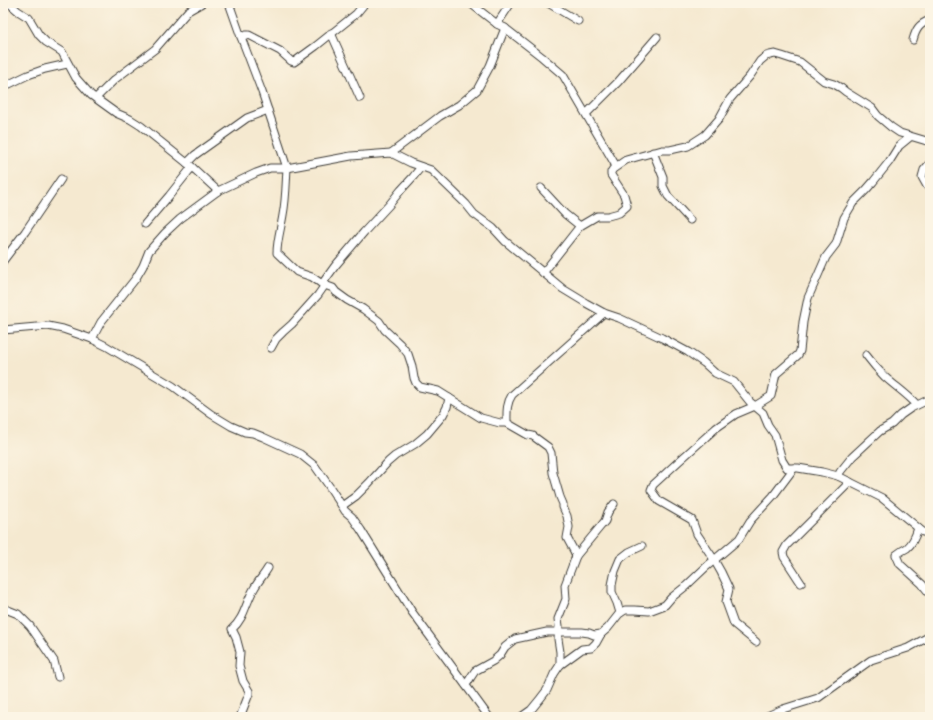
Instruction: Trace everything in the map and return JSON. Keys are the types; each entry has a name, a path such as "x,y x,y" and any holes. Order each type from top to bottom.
{"street":[{"path":"9,3 18,12 29,18 43,39 62,52 67,64 76,78 91,95 116,113 141,126 218,191"},
{"path":"96,98 114,80 155,49 188,11 202,3"},
{"path":"229,3 268,110 287,168 286,198 277,243 277,252 297,272 312,277 333,288 342,296 379,321 385,330 408,354 414,378 420,387 438,391 481,418 500,423 507,423 528,435 533,436 550,449 553,473 567,516 569,527 568,538 576,556"},
{"path":"241,37 249,35 280,51 294,62 356,14 365,3"},
{"path":"470,3 497,24 505,28 563,75 616,166"},
{"path":"497,24 511,3"},
{"path":"548,3 578,21"},
{"path":"913,40 915,32 922,23 930,20"},
{"path":"390,153 440,116 459,105 477,90 490,66 505,28"},
{"path":"331,33 360,98"},
{"path":"586,114 618,82 657,37"},
{"path":"543,273 580,226 597,216 608,216 619,213 627,206 624,195 611,175 611,172 616,166 626,160 653,152 688,146 705,135 719,119 730,99 750,76 760,61 766,56 775,54 800,62 824,81 842,88 872,108 878,116 900,133 930,142"},
{"path":"3,87 28,75 67,64"},
{"path":"145,224 169,196 195,155 247,118 268,110"},
{"path":"756,642 734,624 726,602 729,589 721,572 697,534 692,520 659,501 652,490 653,485 716,428 736,414 755,406 772,396 776,374 798,355 800,351 803,322 808,298 826,258 836,244 844,218 853,203 889,162 899,146 910,136"},
{"path":"653,152 663,177 663,186 668,196 690,220"},
{"path":"92,339 101,322 136,278 149,251 180,219 218,191 270,168 287,168 351,156 390,153 431,170 466,204 474,214 493,228 505,241 519,251 563,289 586,304 662,338 688,352 715,373 734,382 750,402 763,413 768,425 775,435 782,460 786,468 822,472 838,476 882,498 923,532 930,533"},
{"path":"927,186 922,177 924,170 930,163"},
{"path":"271,348 276,339 292,324 318,295 323,284 335,266 421,167"},
{"path":"3,261 25,232 61,179"},
{"path":"540,188 565,214 580,226"},
{"path":"507,423 507,405 508,400 512,395 604,313"},
{"path":"3,330 48,326 63,328 92,339 172,386 211,414 231,426 263,437 300,454 315,466 345,512 352,517 412,612 489,717"},
{"path":"866,355 885,377 910,398 917,406"},
{"path":"342,506 356,496 395,456 415,444 427,434 443,415 449,398"},
{"path":"838,476 852,457 880,431 892,424 911,408 930,399"},
{"path":"521,717 531,710 540,700 560,665 582,649 591,648 601,634 620,613 625,610 649,611 665,605 671,598 739,539 750,521 773,496 794,468"},
{"path":"801,583 784,557 783,552 787,545 850,482"},
{"path":"560,665 558,619 566,599 565,585 576,556 605,521 608,512 614,504"},
{"path":"918,528 915,538 909,547 896,555 900,564 922,584 930,594"},
{"path":"620,613 612,592 615,571 620,559 629,552 642,546"},
{"path":"240,717 249,691 243,681 239,666 240,652 232,629 237,624 245,610 250,596 268,568"},
{"path":"3,608 18,614 30,626 54,661 58,677"},
{"path":"466,685 476,671 493,661 500,655 505,647 515,639 547,632 582,632 594,635 601,634"},
{"path":"765,717 782,709 818,698 871,660 908,648 930,636"}]}
